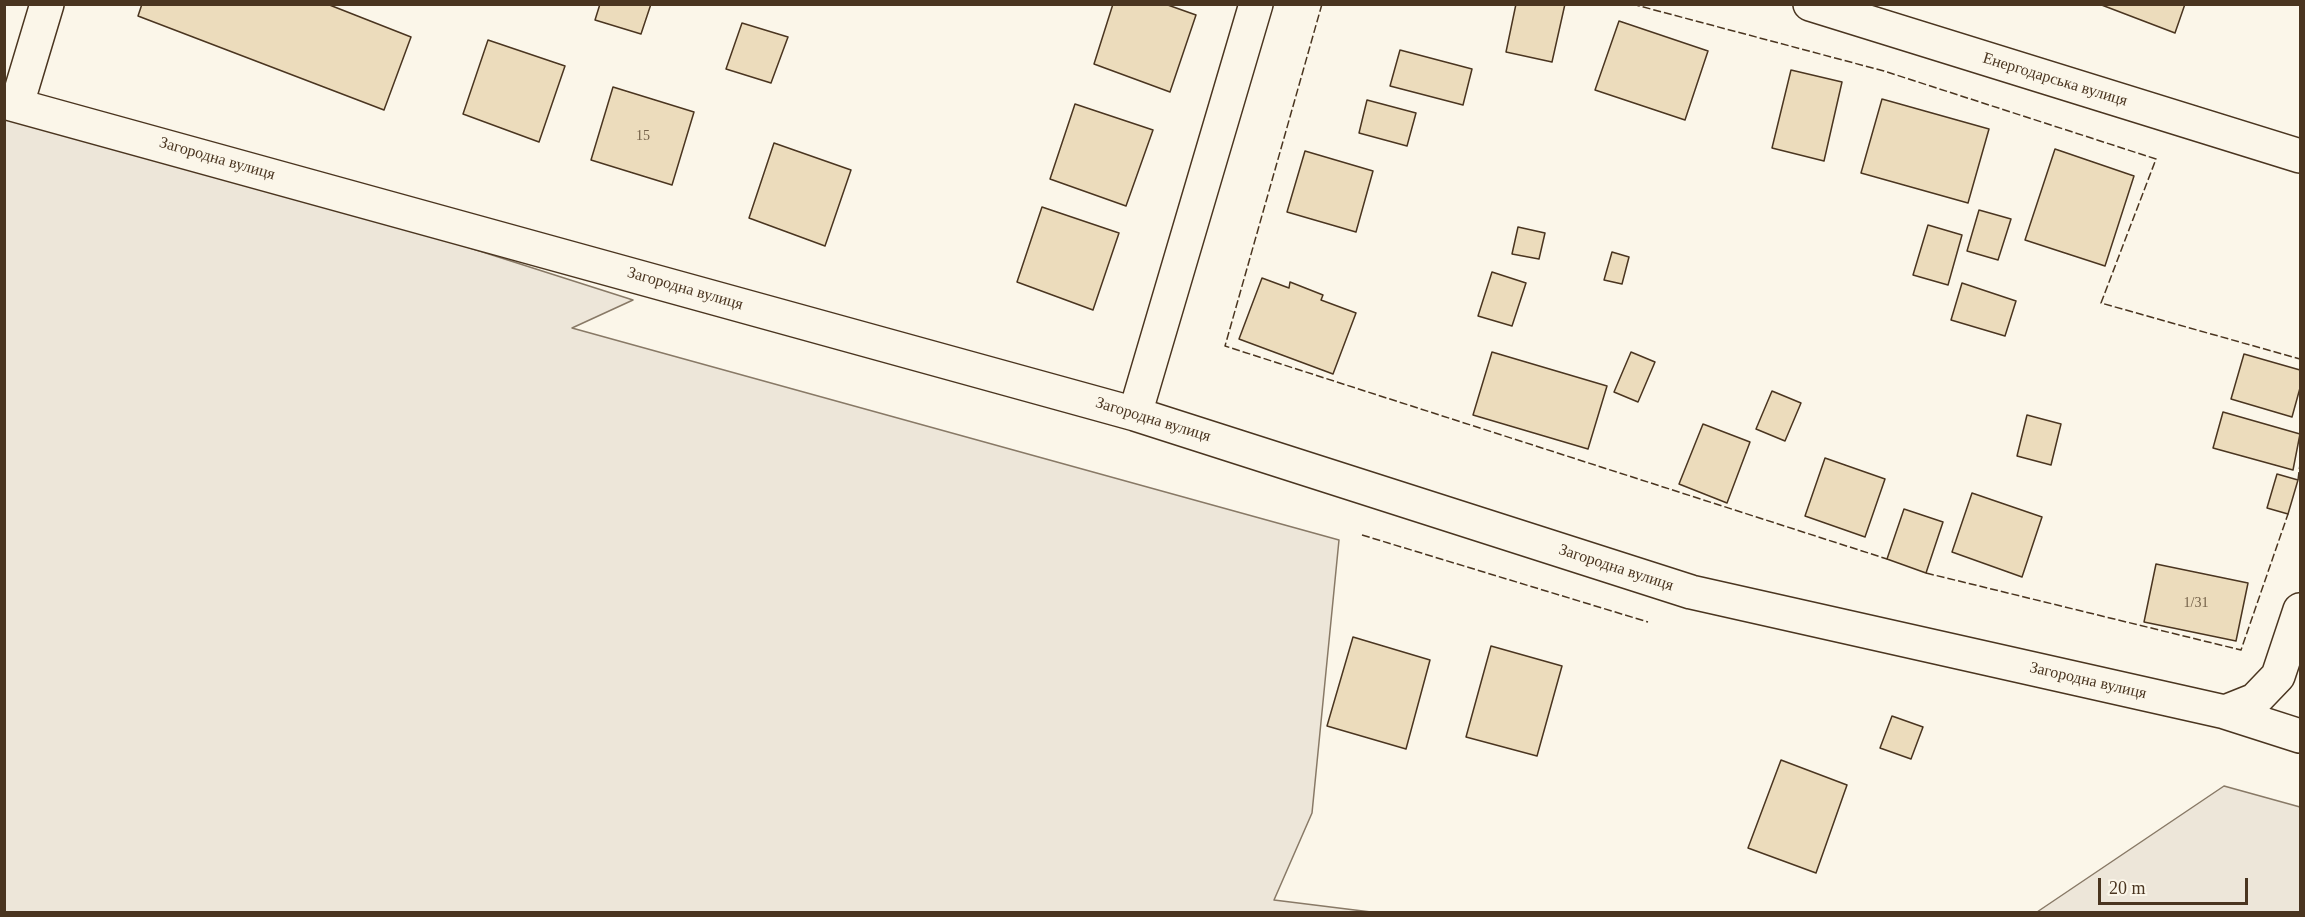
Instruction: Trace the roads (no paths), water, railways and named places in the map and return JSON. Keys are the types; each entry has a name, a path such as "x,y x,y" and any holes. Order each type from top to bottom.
{"street":[{"path":"11,103 47,4"},
{"path":"1135,414 1256,4"},
{"name":"Енергодарська вулиця","path":"1810,4 2301,156"},
{"name":"Загородна вулиця","path":"11,103 1135,414 1691,592 2225,712 2301,736"},
{"path":"2225,712 2255,700 2278,676 2301,610"}]}
